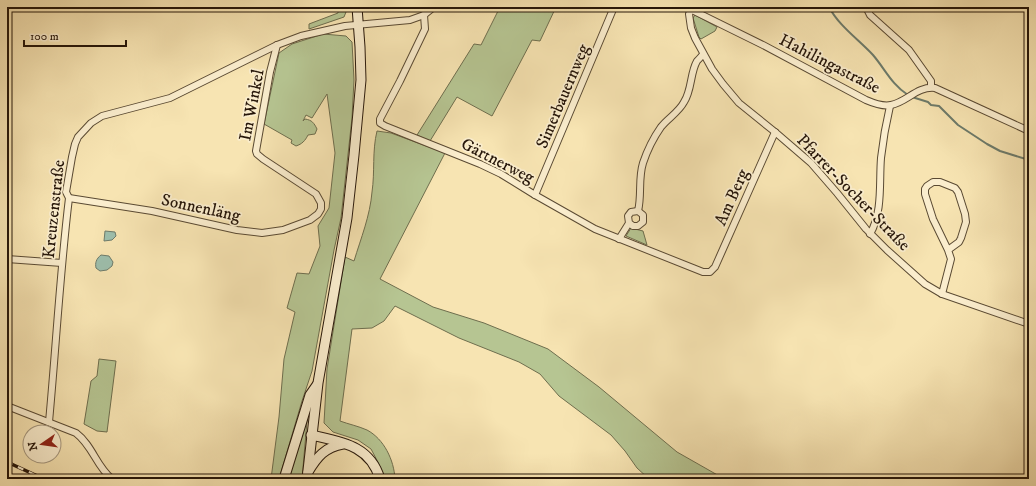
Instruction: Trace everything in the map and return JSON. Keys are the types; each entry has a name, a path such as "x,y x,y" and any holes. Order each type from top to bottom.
{"main road":[{"path":"307,476 318,383 347,218 354,155 361,80 357,7"},
{"path":"284,479 310,395 318,383"},
{"path":"311,435 348,444 364,453 374,464 380,479"},
{"path":"307,476 320,455 327,449 348,444"}],"street":[{"path":"424,15 434,7"},
{"name":"Simerbauernweg","path":"535,195 614,7"},
{"path":"866,7 870,15 909,50 931,81 931,87 942,90 1029,131"},
{"name":"Hahilingastraße","path":"688,9 763,45 866,100 877,104 890,106 925,88 931,87"},
{"name":"Pfarrer-Socher-Straße","path":"688,9 691,28 695,38 719,79 736,99 811,164 870,234 925,284 942,294 1029,324"},
{"name":"Kreuzenstraße","path":"49,422 57,342 68,195 75,144 78,137 91,123 102,116 170,98 277,45 315,32 358,25 410,20 424,15"},
{"name":"Gärtnerweg","path":"424,15 425,29 380,119 380,123 501,174 595,229 703,272 710,272"},
{"name":"Im Winkel","path":"277,45 270,72 256,151 257,154 263,159 316,194 321,203 321,209"},
{"path":"638,211 642,168 649,147 661,127 685,101 697,61 704,54"},
{"path":"870,234 874,227 877,215 884,131 890,106"},
{"name":"Am Berg","path":"710,272 715,267 775,132"},
{"path":"942,294 951,259 936,226 925,194 925,189 927,186 933,182 940,182 955,188 958,192 965,214 966,222 962,238 948,250"},
{"name":"Sonnenläng","path":"68,195 152,211 238,230 262,233 283,230 305,222 318,214 321,209"},
{"path":"629,223 636,226 641,224 643,218 641,213 638,211"},
{"path":"619,239 629,223 628,216 631,212 638,211"},
{"path":"7,259 62,263"},
{"path":"7,406 29,416 76,433 83,439 94,454 103,471 112,479"}],"green space":[{"path":"338,7 348,7 344,17 309,29 309,24 338,13"},
{"path":"500,7 556,7 540,41 532,40 492,116 457,97 430,141 417,135 474,44 481,45"},
{"path":"695,15 717,27 715,31 701,39 693,18"},
{"path":"323,34 346,36 352,42 354,80 352,118 341,218 312,371 279,479 271,479 279,417 284,359 295,312 287,308 297,273 309,274 320,246 318,226 329,208 335,153 327,94 312,118 306,115 303,121 305,119 309,120 315,125 317,129 315,134 308,135 303,142 296,146 291,143 292,140 264,124 279,53 292,44"},
{"path":"377,131 391,133 445,153 380,279 433,307 484,323 548,349 599,387 677,452 727,479 649,479 637,468 611,435 559,396 540,374 519,362 459,338 395,306 384,321 372,328 352,329 340,421 367,430 383,444 393,465 395,479 384,479 379,464 371,449 358,440 333,432 324,423 327,369 345,257 354,261 365,227 371,201"},
{"path":"631,228 643,231 647,245 626,236"},
{"path":"99,359 116,361 107,432 97,431 84,424 91,381 97,376"},
{"path":"308,410 302,479 288,479"}],"shaded area":[{"path":"105,231 115,232 116,236 112,240 104,241"},
{"path":"101,255 109,256 113,262 112,266 107,270 100,271 96,268 96,261"}],"waterway":[{"path":"829,7 843,26 873,55 893,82 908,95"},
{"path":"912,97 928,102 931,105 939,106 958,125 987,144 1000,151 1029,160"}],"railway":[{"path":"7,462 44,479"}]}
